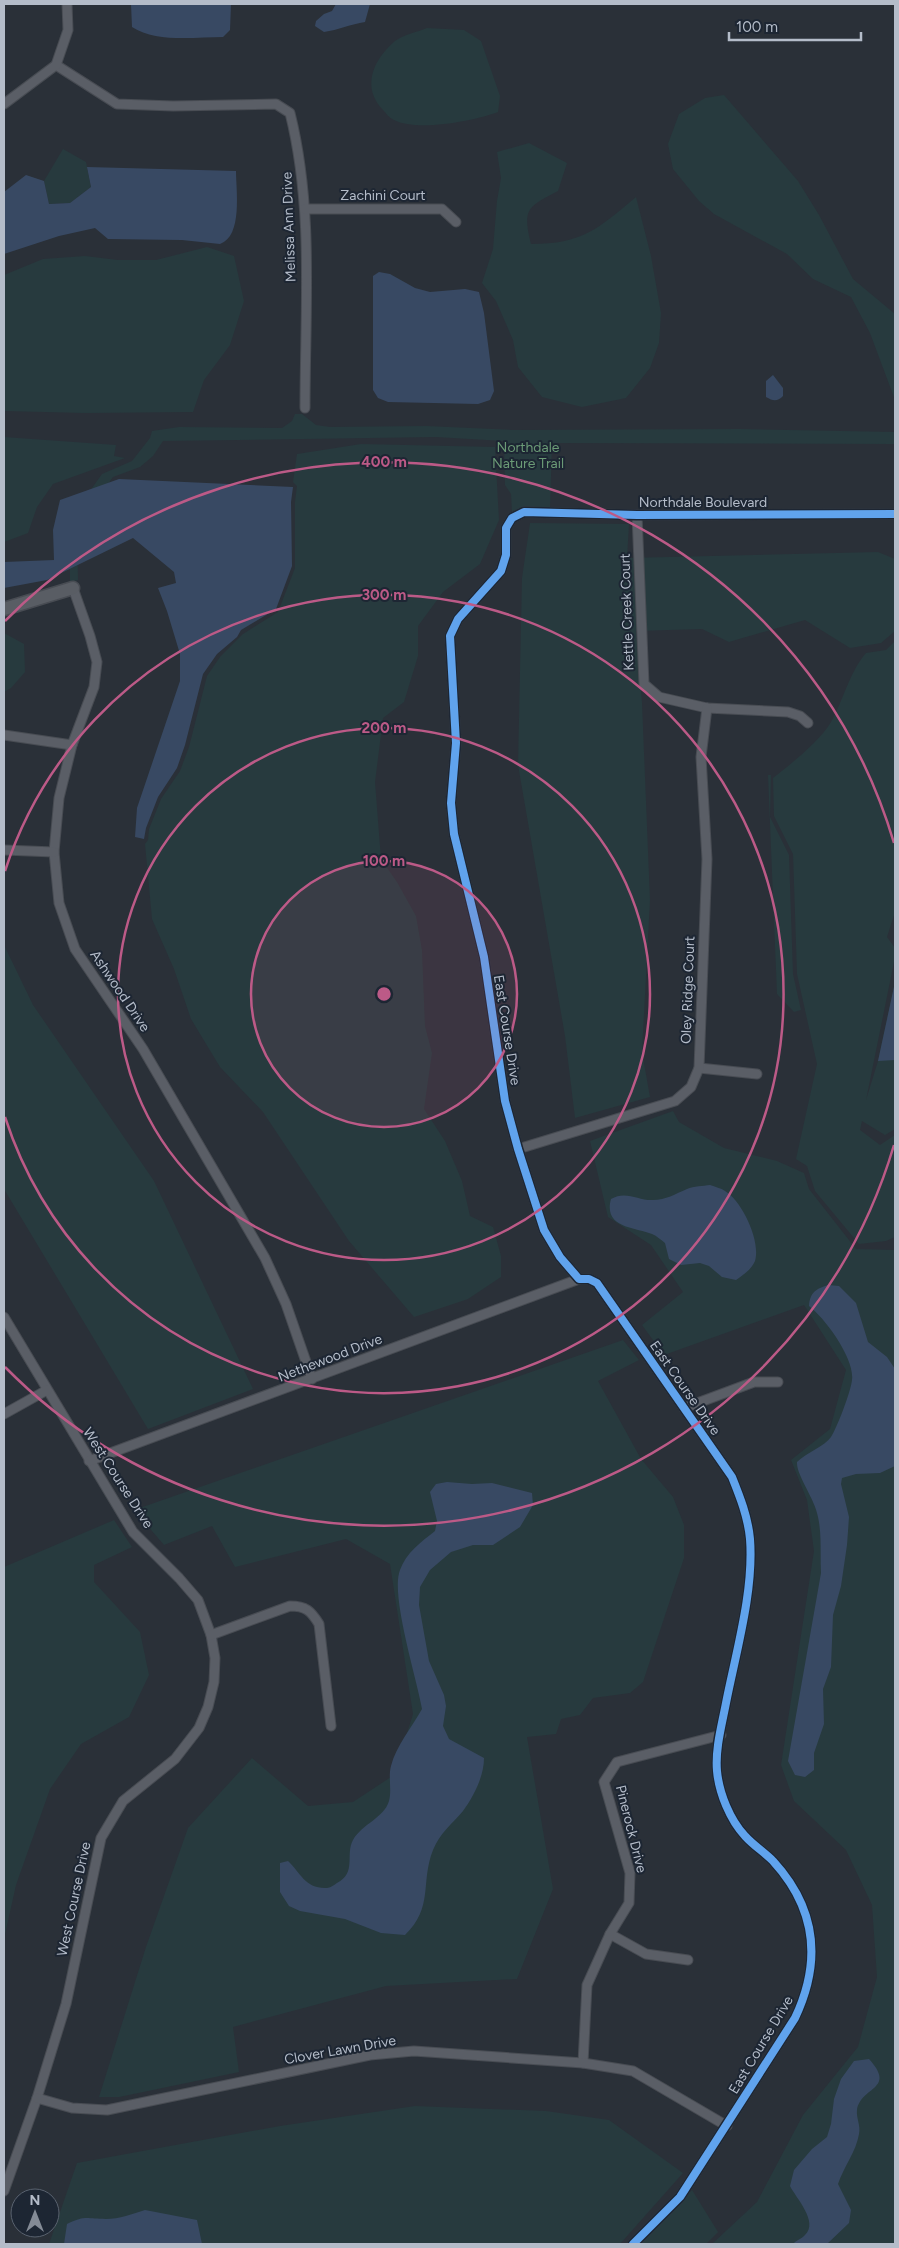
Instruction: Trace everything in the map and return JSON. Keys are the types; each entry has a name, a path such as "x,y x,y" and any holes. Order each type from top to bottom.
{"street":[{"path":"4,104 56,65 68,30 67,4"},
{"name":"Melissa Ann Drive","path":"56,65 117,104 173,106 276,104 290,113 299,148 305,209 305,408"},
{"name":"Zachini Court","path":"305,209 442,209 456,222"},
{"name":"Northdale Boulevard","path":"512,518 524,512 637,515 895,514"},
{"name":"Kettle Creek Court","path":"637,515 644,684 659,697 707,708 788,712 800,716 808,723"},
{"name":"East Course Drive","path":"512,518 506,528 506,555 501,571 458,618 450,636 456,743 451,803 454,834 484,957 505,1101 544,1230 560,1257 579,1279 589,1279 597,1283 732,1477 744,1507 750,1537 750,1574 721,1735 717,1770 727,1809 744,1835 772,1860 792,1884 804,1910 811,1937 812,1968 804,1998 795,2018 680,2197 633,2244"},
{"path":"4,609 73,588"},
{"name":"Ashwood Drive","path":"73,588 97,662 94,687 72,745 59,798 54,852 58,903 75,948 143,1049 265,1258 286,1304 312,1379"},
{"name":"Oley Ridge Court","path":"518,1149 675,1100 691,1087 699,1068 707,859 701,757 707,708"},
{"path":"4,735 72,745"},
{"path":"4,850 54,852"},
{"path":"699,1068 757,1074"},
{"name":"Nethewood Drive","path":"90,1462 579,1279"},
{"name":"West Course Drive","path":"4,1317 133,1532 198,1600 211,1635 214,1658 214,1682 208,1707 199,1728 175,1759 124,1801 101,1838 66,2004 37,2098 4,2191"},
{"path":"684,1408 754,1382 778,1382"},
{"path":"4,1414 47,1390"},
{"path":"211,1635 290,1606 301,1606 310,1611 319,1624 331,1726"},
{"name":"Pinerock Drive","path":"583,2063 587,1985 610,1934 630,1903 630,1873 604,1782 617,1762 721,1735"},
{"path":"610,1934 646,1954 688,1960"},
{"name":"Clover Lawn Drive","path":"37,2098 72,2108 107,2110 370,2055 414,2052 583,2063 633,2071 727,2126"}],"green space":[{"path":"427,28 464,30 481,41 500,96 498,112 461,122 417,125 394,120 383,110 372,92 372,74 376,65 387,48 395,41"},
{"path":"724,95 798,181 819,215 853,279 895,314 895,400 870,333 851,297 813,279 787,254 714,214 699,201 673,169 668,144 679,114 705,98"},
{"path":"529,143 567,163 558,191 534,205 530,210 527,223 531,244 577,238 600,226 636,197 651,256 661,313 659,343 650,368 626,398 582,407 542,397 518,367 513,340 496,301 482,283 493,249 501,178 497,152"},
{"path":"63,149 86,162 91,187 70,203 49,204 44,181"},
{"path":"207,247 234,256 244,301 230,345 204,380 193,412 85,413 4,411 4,275 43,259 85,256 118,260 156,260"},
{"name":"Northdale Nature Trail","path":"295,414 302,414 316,425 330,427 426,426 513,430 739,429 895,432 895,444 552,443 550,509 517,509 512,512 511,494 505,485 504,441 436,437 163,441 153,456 140,467 113,477 77,526 78,580 70,582 70,563 65,526 102,474 132,461 150,438 152,431 179,427 282,428 292,421"},
{"path":"4,437 116,445 114,456 125,458 53,484 37,507 28,533 4,542"},
{"path":"361,444 495,447 499,520 480,564 443,592 418,626 418,656 404,702 383,718 375,782 381,859 397,882 416,916 422,950 425,1026 432,1053 424,1109 445,1141 462,1181 470,1216 493,1227 501,1256 501,1277 468,1299 414,1317 349,1241 263,1112 220,1067 191,1019 174,969 152,919 145,844 161,799 180,771 189,747 207,676 220,657 243,634 278,612 295,568 295,502 297,486 293,482 297,454"},
{"path":"530,523 629,524 627,558 878,552 895,559 895,631 881,643 850,648 805,620 729,642 702,629 636,631 642,703 650,900 642,1052 650,1097 575,1118 565,1036 518,765 522,578"},
{"path":"4,633 24,644 25,672 11,688 4,692"},
{"path":"895,641 895,912 887,937 895,948 895,957 866,1100 878,1061 895,982 895,1129 885,1135 862,1121 860,1130 880,1145 895,1135 895,1237 886,1241 859,1244 815,1191 807,1166 796,1159 817,1064 797,974 793,854 774,816 773,778 805,752 826,729 836,713 855,669 866,653 886,650"},
{"path":"768,775 771,775 770,817 789,855 793,974 801,1010 794,1012 777,994"},
{"path":"4,945 33,1005 154,1181 253,1389 148,1429 4,1189"},
{"path":"673,1111 679,1122 724,1148 777,1161 804,1173 809,1189 856,1249 895,1250 895,2244 712,2244 757,2202 803,2115 858,2047 877,1977 872,1905 846,1850 794,1801 781,1765 814,1551 807,1500 791,1460 830,1429 846,1370 804,1305 664,1355 642,1325 683,1292 651,1245 608,1217 590,1141"},
{"path":"623,1340 639,1360 598,1381 641,1459 673,1497 684,1525 684,1558 643,1682 630,1693 593,1698 580,1715 561,1719 556,1734 527,1737 553,1889 517,1979 386,1986 233,2027 239,2072 119,2097 99,2097 146,1947 188,1828 252,1758 308,1806 353,1802 394,1775 413,1714 390,1564 346,1539 235,1567 212,1526 164,1545 134,1510"},
{"path":"114,1520 132,1547 94,1565 94,1582 140,1632 149,1675 129,1717 81,1744 50,1789 16,1885 4,1939 4,1567"},
{"path":"415,2106 546,2111 609,2120 683,2173 620,2244 49,2244 51,2238 60,2238 60,2212 77,2163 280,2126"},
{"path":"692,2190 718,2232 706,2244 640,2244"}],"water":[{"path":"131,4 231,4 230,30 223,37 176,38 152,35 132,27"},
{"path":"336,4 370,4 365,22 324,32 315,26 316,21 324,14 332,11"},
{"path":"87,167 236,171 237,212 232,232 220,244 182,240 108,239 95,228 59,236 4,254 4,192 26,175 44,181 49,204 70,203 91,187"},
{"path":"379,272 390,274 415,288 430,292 465,289 479,292 484,313 494,391 490,400 478,404 388,402 378,398 373,390 373,276"},
{"path":"773,375 783,388 783,396 775,400 766,397 766,381"},
{"path":"119,479 293,487 291,502 292,566 276,609 241,630 237,637 217,654 203,674 185,745 177,768 158,797 146,828 144,839 135,837 137,808 180,681 180,654 158,588 176,583 174,572 133,538 47,580 4,588 4,562 54,560 53,530 60,500"},
{"path":"895,982 895,1060 878,1061"},
{"path":"710,1185 723,1190 738,1203 753,1233 756,1253 755,1261 749,1270 736,1280 722,1277 709,1266 700,1263 681,1265 669,1259 665,1243 652,1234 622,1225 612,1216 610,1209 611,1199 617,1196 658,1200 690,1188"},
{"path":"828,1285 839,1286 856,1303 868,1342 887,1357 895,1369 895,1466 880,1473 856,1474 842,1478 841,1484 849,1517 847,1545 841,1586 833,1615 831,1667 823,1689 824,1724 814,1753 814,1770 805,1777 795,1775 788,1761 821,1573 821,1545 816,1510 799,1474 797,1462 831,1437 837,1426 852,1380 849,1361 838,1340 823,1320 809,1306 812,1294"},
{"path":"447,1482 492,1483 532,1493 533,1505 520,1527 493,1545 473,1545 451,1552 430,1570 420,1587 419,1605 429,1661 444,1695 446,1706 443,1726 449,1739 484,1758 484,1765 478,1786 471,1799 443,1834 433,1850 427,1873 423,1905 414,1925 405,1935 381,1933 345,1919 300,1911 289,1906 280,1892 280,1863 288,1861 313,1886 327,1888 332,1886 347,1874 351,1845 357,1834 383,1812 389,1801 390,1770 393,1759 422,1709 401,1617 398,1582 400,1570 410,1553 435,1531 437,1521 430,1492 436,1484"},
{"path":"869,2059 877,2069 880,2077 879,2082 860,2102 857,2110 859,2131 857,2141 838,2184 851,2210 849,2223 827,2244 793,2244 809,2230 808,2217 805,2210 790,2186 794,2170 812,2149 827,2137 831,2124 834,2099 841,2079 854,2061"},
{"path":"145,2210 197,2220 202,2244 64,2244 67,2224 73,2221 86,2218 116,2218"}],"cycle path":[{"path":"633,2244 680,2197 795,2018 804,1997 809,1976 810,1936 806,1916 798,1897 773,1861 740,1830 726,1806 718,1779 717,1754 719,1737 747,1600 751,1559 746,1515 738,1492 732,1477 597,1283 589,1279 579,1279 560,1257 544,1230 518,1149 505,1101 484,957 454,834 451,803 456,743 450,636 458,619 501,571 506,555 506,528 512,518 524,512 637,515 895,514"}]}
